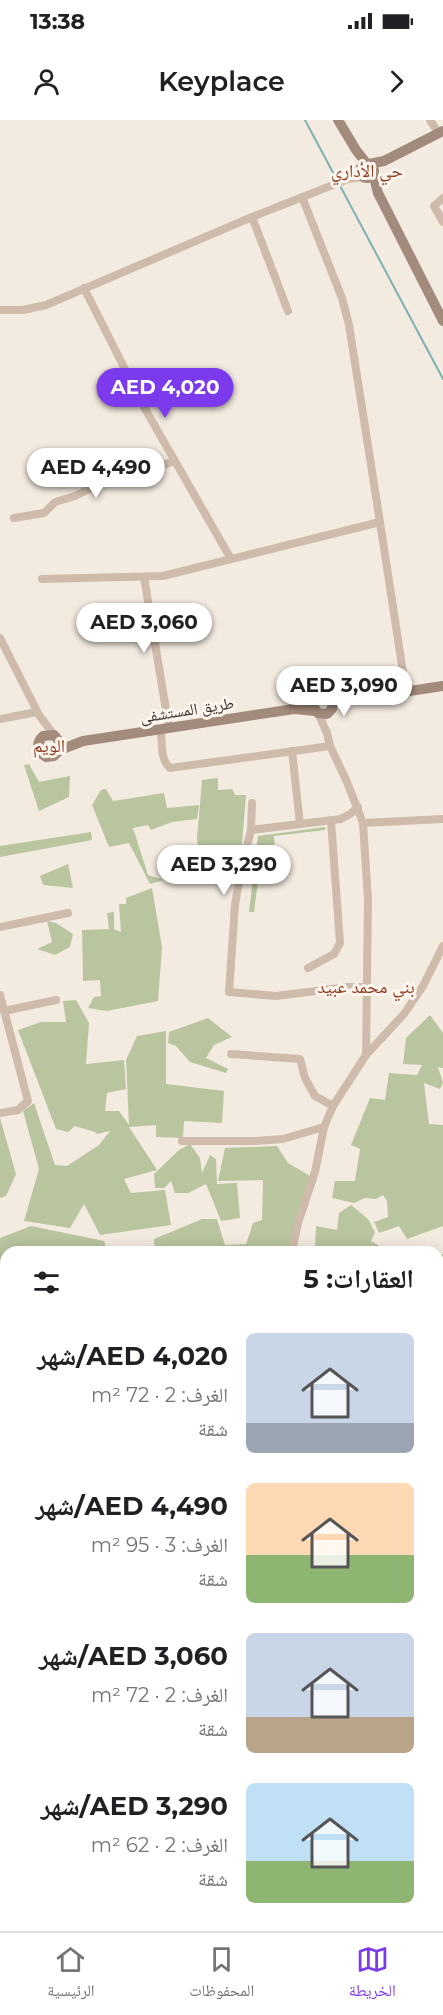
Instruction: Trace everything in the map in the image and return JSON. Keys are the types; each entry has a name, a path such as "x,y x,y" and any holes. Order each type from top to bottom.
{"street":[{"path":"338,120 356,150 443,321"},
{"path":"0,310 34,308 348,179 441,132 430,120"},
{"path":"302,197 344,307 406,692"},
{"path":"443,198 434,206 443,222"},
{"path":"252,217 288,311"},
{"path":"84,288 144,407 231,559"},
{"path":"14,518 44,513 55,502 121,473 174,461"},
{"path":"42,579 163,576 380,522"},
{"path":"144,577 165,728 164,758 167,766 170,768 330,746"},
{"path":"0,638 38,713 60,742 60,750 54,756 42,754 38,747 40,739 38,713"},
{"path":"366,1055 368,900 363,822 330,746 327,733 313,706 314,699 322,694 330,697 357,699 443,686"},
{"path":"327,733 333,703 330,697"},
{"name":"طريق المستشفى","path":"294,709 314,699"},
{"path":"317,712 324,715 357,699"},
{"name":"طريق المستشفى","path":"60,750 83,741 165,728 294,709 317,712"},
{"path":"0,719 38,713"},
{"path":"40,739 47,734 55,736"},
{"name":"طريق المستشفى","path":"55,736 83,741"},
{"path":"292,751 300,824"},
{"path":"252,803 251,830 235,905 229,993 276,996 366,987"},
{"path":"251,830 341,819 358,807"},
{"path":"363,822 443,819"},
{"path":"308,968 334,954 340,943 331,821"},
{"path":"0,927 68,913"},
{"path":"293,1246 298,1222 315,1172 324,1127 333,1106 366,1055 404,1014 423,986 443,946"},
{"path":"0,995 28,1101 18,1110 0,1113"},
{"path":"4,1011 56,1000"},
{"path":"231,1054 300,1059 305,1078 315,1096 333,1106"},
{"path":"182,1141 283,1139 324,1127"}],"green space":[{"path":"29,764 39,782 70,776 69,797 39,811 24,765"},
{"path":"218,778 218,790 232,789 235,795 246,795 241,856 217,859 215,850 205,853 207,863 200,864 197,838 202,780"},
{"path":"106,789 113,801 164,793 167,808 199,805 197,819 172,822 151,830 148,825 133,828 148,875 164,880 150,884 129,843 109,847 92,805 101,790"},
{"path":"325,827 325,830 274,836 276,864 260,865 254,912 249,912 258,836"},
{"path":"91,832 92,840 0,857 0,846"},
{"path":"68,864 73,888 43,885 40,876"},
{"path":"152,888 162,947 158,1001 107,1011 88,1008 94,997 101,996 100,980 83,981 82,930 109,929 107,913 114,912 114,929 121,932 119,904 126,904 126,898"},
{"path":"47,921 56,923 73,934 70,947 55,955 37,949 52,942"},
{"path":"76,1000 89,1023 86,1064 124,1060 126,1089 107,1093 105,1111 119,1111 129,1125 126,1060 137,1036 166,1031 166,1084 224,1091 222,1123 184,1121 183,1138 156,1137 156,1125 129,1127 157,1170 124,1179 131,1193 165,1190 171,1225 100,1235 84,1204 70,1228 24,1221 39,1169 23,1111 34,1103 55,1165 67,1166 99,1145 110,1131 97,1134 75,1126 68,1132 56,1129 18,1030 41,1022 66,1022 63,1001"},
{"path":"430,1015 443,1033 443,1068 438,1067 443,1083 440,1089 424,1083 429,1124 443,1125 443,1226 407,1239 399,1226 379,1233 374,1222 388,1217 387,1201 383,1195 376,1199 365,1198 354,1203 332,1198 335,1181 355,1181 360,1149 351,1145 370,1098 385,1100 389,1073 417,1075 422,1065 403,1064 406,1038"},
{"path":"208,1018 232,1037 214,1045 206,1058 228,1069 226,1073 190,1062 176,1046 168,1043 169,1032"},
{"path":"0,1118 16,1174 6,1196 0,1198"},
{"path":"190,1144 200,1158 202,1173 210,1155 216,1159 217,1184 237,1183 240,1218 221,1221 206,1184 188,1193 175,1193 171,1181 164,1188 155,1188 154,1174 179,1150"},
{"path":"277,1146 288,1163 312,1177 294,1246 155,1246 154,1239 202,1219 217,1219 225,1245 246,1244 253,1223 262,1220 263,1180 218,1181 225,1148"},
{"path":"351,1205 368,1219 375,1232 371,1241 380,1246 315,1246 316,1226 337,1230 339,1213"},
{"path":"31,1226 104,1241 106,1246 0,1246 0,1238"}],"waterway":[{"path":"305,120 443,379"}],"district":[{"name":"حي الأداري","path":"367,171"},
{"name":"الويم","path":"49,746"},
{"name":"بني محمد عبيد","path":"366,987"}]}
